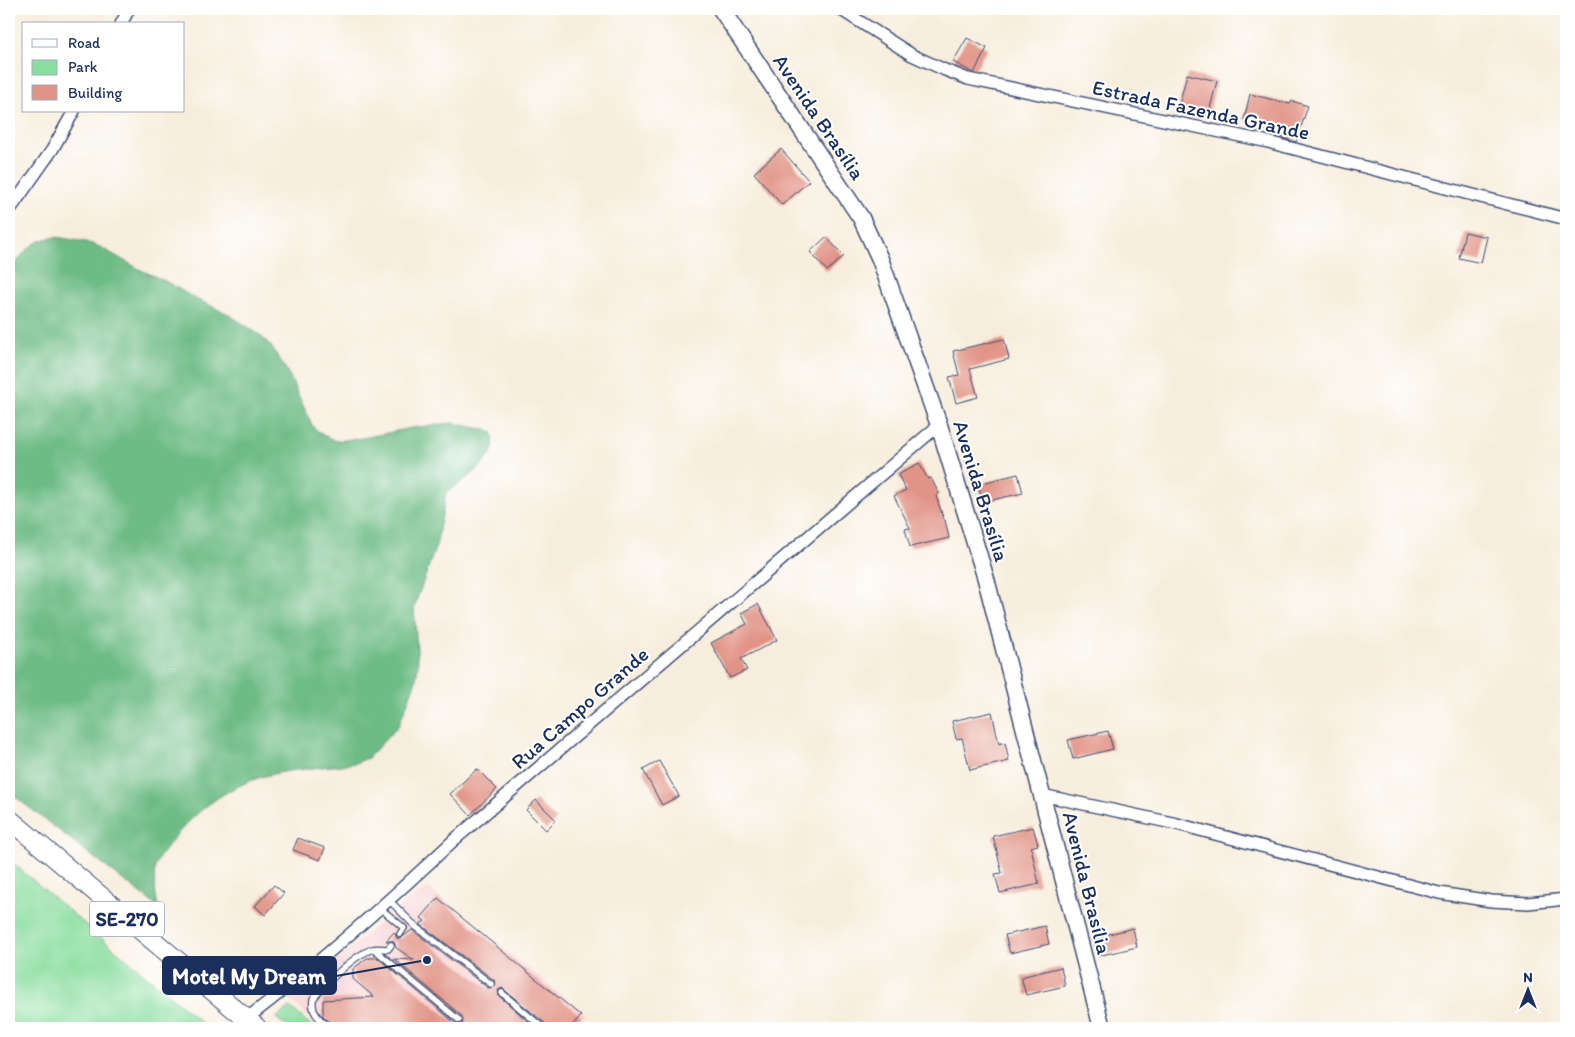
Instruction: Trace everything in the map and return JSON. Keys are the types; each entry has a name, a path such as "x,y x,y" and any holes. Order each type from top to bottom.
{"main road":[{"name":"Avenida Brasília","path":"721,9 861,218 872,240 939,424 986,579 1102,1028"},
{"name":"SE-270","path":"9,819 251,1024"}],"street":[{"path":"122,22 129,9"},
{"name":"Estrada Fazenda Grande","path":"840,9 912,54 968,79 1264,142 1566,219"},
{"path":"9,211 52,150 73,112"},
{"name":"Rua Campo Grande","path":"251,1024 282,992 390,900 454,840 939,424"},
{"path":"1042,795 1177,824 1439,893 1519,903 1566,899"}],"lane":[{"path":"390,900 416,926 491,984"},
{"path":"380,908 404,928 400,934"},
{"path":"330,1028 312,1009 313,999 334,976 363,954 374,949 388,949 392,945"},
{"path":"374,949 459,1020"},
{"path":"502,993 543,1028"}],"shaded area":[{"path":"429,888 585,1014 577,1028 323,1028 289,999 406,901"}],"green space":[{"path":"56,237 86,242 100,247 194,298 228,314 260,335 270,345 287,371 313,427 323,435 336,441 452,423 492,431 493,435 493,447 486,461 474,473 446,493 436,546 414,607 418,664 416,680 399,725 368,758 355,763 287,771 265,776 224,794 200,811 179,832 159,858 154,878 158,907 9,792 9,272 28,248 40,241"},
{"path":"9,860 208,1028 9,1028"},
{"path":"290,1007 314,1028 289,1028 276,1018"}],"building":[{"path":"967,38 987,48 974,73 953,62"},
{"path":"1187,74 1217,81 1208,116 1178,109"},
{"path":"1250,94 1290,104 1292,101 1308,106 1296,142 1279,137 1282,129 1244,120"},
{"path":"781,149 809,181 782,205 754,173"},
{"path":"1465,232 1487,237 1481,263 1459,258"},
{"path":"826,237 844,256 827,271 810,252"},
{"path":"1004,339 1009,359 970,369 978,397 956,403 949,377 959,375 953,351"},
{"path":"919,463 928,479 931,478 939,494 936,496 945,520 949,538 910,547 905,529 910,528 894,496 906,490 898,475"},
{"path":"1018,474 1023,493 983,502 978,484"},
{"path":"758,604 777,640 741,659 747,670 730,678 711,643 747,624 741,613"},
{"path":"992,712 999,744 1005,742 1009,761 970,770 962,738 956,739 952,721"},
{"path":"1108,731 1113,749 1073,759 1068,740"},
{"path":"659,761 679,796 662,805 643,770"},
{"path":"477,769 497,789 470,815 450,794"},
{"path":"536,800 556,820 546,830 526,810"},
{"path":"1033,827 1038,845 1031,847 1039,884 1000,893 995,874 1002,873 993,836"},
{"path":"298,838 325,848 320,860 293,850"},
{"path":"274,885 284,893 265,915 255,906"},
{"path":"438,898 581,1016 571,1028 548,1028 546,1024 502,988 498,990 499,996 536,1028 335,1027 323,1016 323,1000 374,997 353,979 353,969 367,958 378,958 456,1024 460,1025 463,1023 462,1016 394,959 414,960 395,947 393,941 386,941 394,932 397,938 400,939 412,930 488,988 494,987 496,984 494,980 420,924 425,921 421,918"},
{"path":"1045,926 1049,944 1010,953 1005,935"},
{"path":"1133,928 1137,947 1098,956 1093,938"},
{"path":"1061,967 1065,986 1026,995 1021,977"}],"place":[{"name":"Motel My Dream","path":"427,960"}]}
